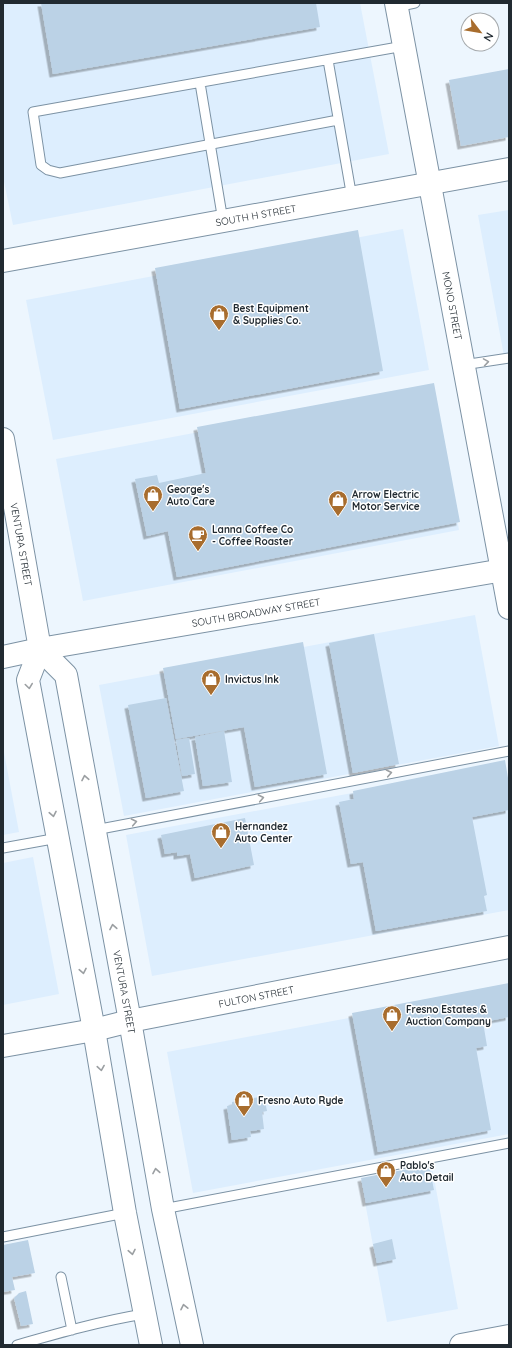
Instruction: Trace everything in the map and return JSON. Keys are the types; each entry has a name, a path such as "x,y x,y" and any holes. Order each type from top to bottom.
{"street":[{"name":"MONO STREET","path":"402,4 404,46 463,365 505,570 509,608"},
{"name":"SOUTH H STREET","path":"3,261 509,169"},
{"name":"VENTURA STREET","path":"3,439 40,649 66,676 163,1209 192,1345"},
{"name":"SOUTH BROADWAY STREET","path":"3,656 505,570"},
{"path":"40,649 28,680 94,1030 125,1213 151,1345"},
{"name":"FULTON STREET","path":"3,1046 94,1030 130,1021 509,947"},
{"path":"461,1345 509,1336"}],"lane":[{"path":"338,120 60,173 48,170 41,165 33,112 404,46"},
{"path":"328,60 352,198"},
{"path":"200,83 223,222"},
{"path":"463,365 509,358"},
{"path":"95,830 509,751"},
{"path":"3,848 58,838"},
{"path":"163,1209 509,1143"},
{"path":"3,1237 125,1213"},
{"path":"61,1277 72,1330"},
{"path":"17,1345 72,1330 144,1314"}],"shaded area":[{"path":"3,3 360,3 389,154 13,225 3,177"},
{"path":"509,210 509,355 504,356 478,215"},
{"path":"403,229 429,370 53,440 26,300"},
{"path":"433,388 459,530 83,601 56,459"},
{"path":"475,615 499,746 124,816 99,685"},
{"path":"3,747 19,832 3,835"},
{"path":"503,765 509,798 509,910 152,976 126,835"},
{"path":"33,857 59,994 3,1005 3,863"},
{"path":"509,988 509,1134 193,1193 167,1052"},
{"path":"432,1167 458,1309 387,1322 361,1180"}],"building":[{"path":"41,3 316,3 320,27 53,74"},
{"path":"509,69 509,137 461,146 449,80"},
{"path":"358,230 383,371 180,409 155,268"},
{"path":"434,383 460,522 177,577 168,531 147,536 135,479 157,475 159,483 206,473 197,427"},
{"path":"374,634 399,764 353,773 329,643"},
{"path":"303,642 327,774 255,787 244,727 176,739 163,668"},
{"path":"166,698 184,791 146,798 128,705"},
{"path":"224,731 232,782 203,786 195,737"},
{"path":"189,738 195,774 182,776 176,740"},
{"path":"505,760 509,784 509,810 472,817 487,895 484,896 487,911 376,931 363,862 351,864 339,802 354,799 353,791"},
{"path":"245,818 254,865 195,878 190,854 177,856 177,852 165,854 161,835"},
{"path":"509,983 509,1017 483,1022 487,1046 476,1048 491,1130 378,1152 352,1013"},
{"path":"264,1096 267,1111 262,1112 264,1129 250,1131 251,1137 232,1140 227,1106 232,1105 232,1102"},
{"path":"429,1165 434,1190 366,1203 361,1178"},
{"path":"392,1239 396,1259 377,1263 373,1244"},
{"path":"28,1240 35,1273 12,1277 15,1290 3,1292 3,1245"},
{"path":"26,1291 33,1324 21,1326 14,1298 19,1293"}],"place":[{"name":"Best Equipment & Supplies Co.","path":"219,331"},
{"name":"George's Auto Care","path":"153,512"},
{"name":"Arrow Electric Motor Service","path":"338,517"},
{"name":"Lanna Coffee Co - Coffee Roaster","path":"198,552"},
{"name":"Invictus Ink","path":"211,696"},
{"name":"Hernandez Auto Center","path":"221,849"},
{"name":"Fresno Estates & Auction Company","path":"392,1032"},
{"name":"Fresno Auto Ryde","path":"244,1117"},
{"name":"Pablo's Auto Detail","path":"386,1188"}]}
